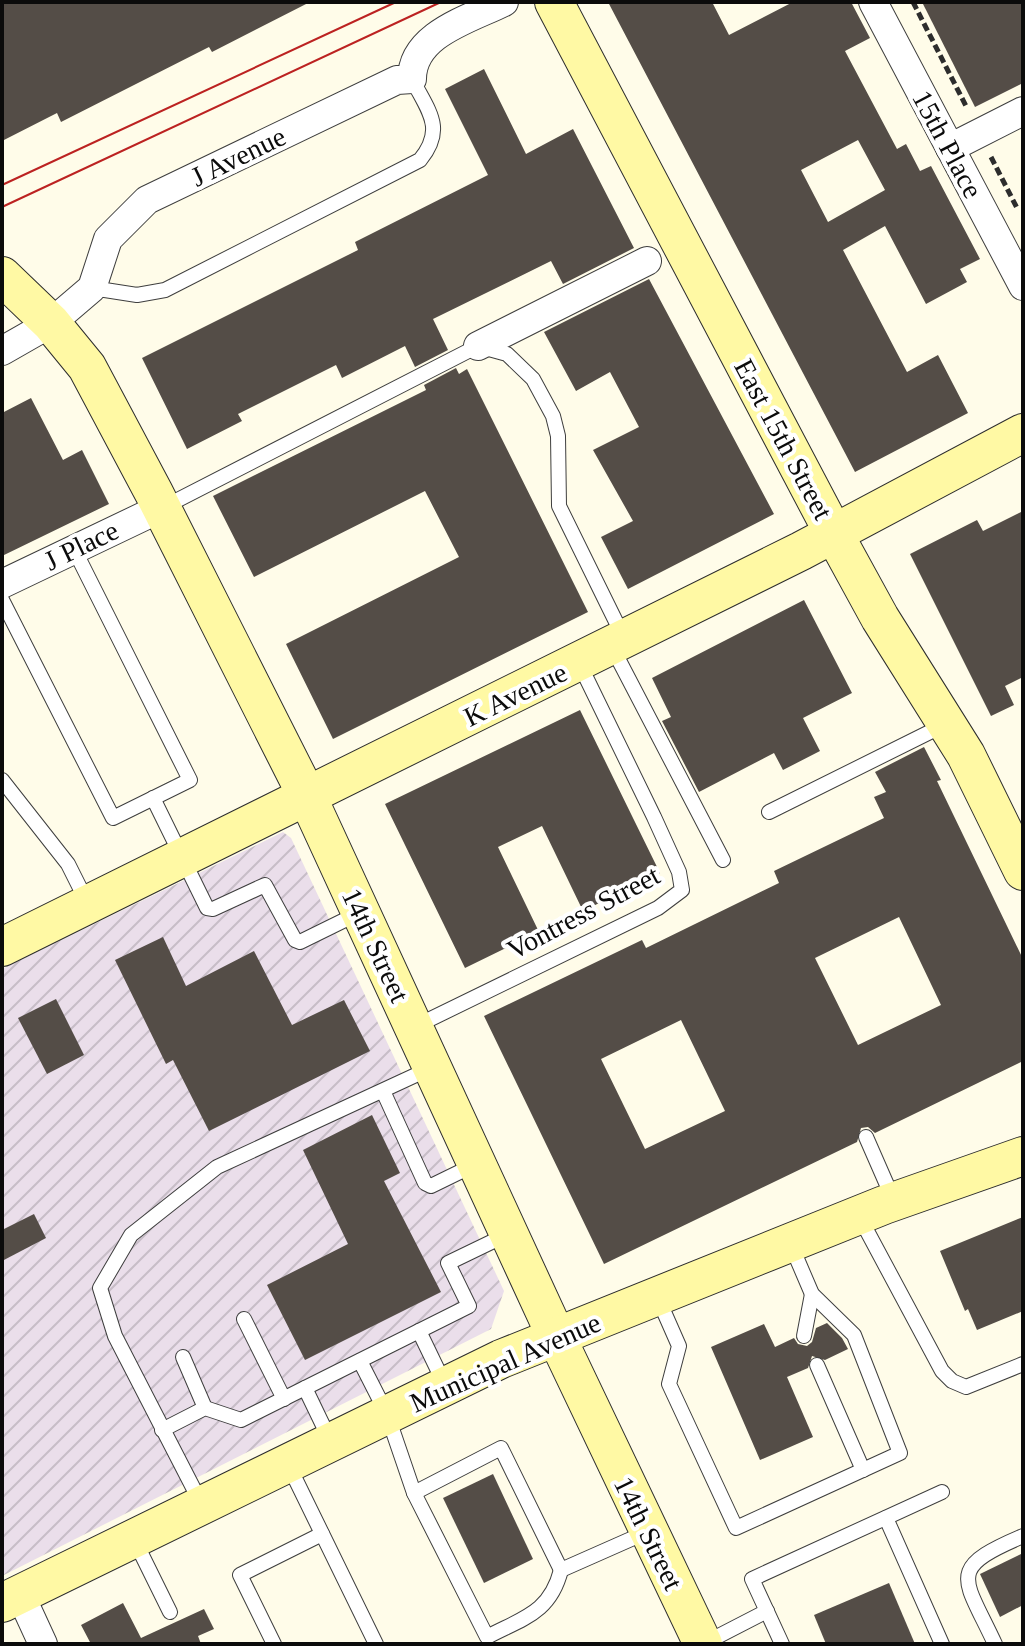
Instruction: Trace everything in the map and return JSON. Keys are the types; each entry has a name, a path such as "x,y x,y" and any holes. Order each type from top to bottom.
{"main road":[{"name":"East 15th Street","path":"554,2 834,534 880,618 947,724 1023,871"},
{"name":"14th Street","path":"2,276 51,323 87,367 161,508 307,796 556,1336 703,1644"},
{"name":"K Avenue","path":"2,947 1020,441"},
{"name":"Municipal Avenue","path":"11,1599 387,1414 556,1336 859,1215 1023,1156"}],"street":[{"path":"412,79 415,55 429,42 504,2"},
{"name":"15th Place","path":"873,2 1023,286"},
{"name":"J Avenue","path":"92,288 108,239 128,215 147,200 397,80 412,79"},
{"path":"950,148 1023,111"},
{"path":"478,346 647,261"},
{"path":"2,351 51,323 92,288"},
{"name":"J Place","path":"2,584 161,508"},
{"path":"11,1599 43,1644"}],"lane":[{"path":"92,288 137,295 165,290 420,160 434,143 434,124 412,79"},
{"path":"161,508 478,346 507,354 533,379 553,416 558,436 559,506 605,649 723,860"},
{"path":"2,600 113,818 190,780 74,549"},
{"name":"Vontress Street","path":"414,1027 658,908 682,890 679,872 654,817 605,649"},
{"path":"769,812 947,724"},
{"path":"2,780 68,864 88,904"},
{"path":"153,798 207,908 213,909 265,885 295,940 300,942 361,912"},
{"path":"202,1505 115,1336 100,1288 131,1235 217,1167 432,1068"},
{"path":"383,1091 425,1183 431,1186 477,1164"},
{"path":"866,1137 894,1202"},
{"path":"859,1215 942,1371 952,1381 966,1387 1023,1364"},
{"path":"162,1430 205,1408 241,1420 469,1306 448,1263 508,1233"},
{"path":"657,1296 679,1346 669,1384 736,1528 900,1453 854,1335 812,1294 790,1243"},
{"path":"804,1336 812,1294"},
{"path":"244,1319 284,1399"},
{"path":"419,1331 446,1386"},
{"path":"183,1357 205,1408"},
{"path":"360,1361 387,1414 414,1493 487,1637 544,1607 555,1593 561,1570 501,1448 414,1493"},
{"path":"817,1365 863,1470"},
{"path":"305,1388 331,1442"},
{"path":"288,1463 376,1644"},
{"path":"782,1644 752,1579 942,1492"},
{"path":"886,1518 942,1644"},
{"path":"561,1570 649,1532"},
{"path":"274,1644 240,1575 322,1534"},
{"path":"995,1644 971,1593 966,1574 970,1564 994,1548 1023,1536"},
{"path":"134,1539 170,1612"},
{"path":"703,1644 767,1611"}],"path":[{"path":"913,2 972,118"},
{"path":"987,149 1023,220"}],"shaded area":[{"path":"283,832 291,838 504,1291 491,1329 2,1576 2,969"}],"building":[{"path":"2,2 310,2 212,52 209,47 61,122 57,113 2,141"},
{"path":"608,2 712,2 729,35 793,2 851,2 870,38 845,51 897,149 906,144 920,171 931,166 980,259 960,269 967,282 926,304 885,226 843,250 907,372 938,355 968,413 855,472","holes":["858,140 885,190 828,222 801,170"]},
{"path":"922,2 1023,2 1023,83 975,107"},
{"path":"484,69 526,154 573,129 634,248 563,284 551,261 433,319 448,350 415,367 405,346 342,378 336,365 238,414 242,421 187,449 142,358 358,250 355,242 488,175 445,89"},
{"path":"649,279 774,514 628,589 601,537 633,521 593,450 639,427 610,372 576,391 544,332"},
{"path":"456,368 459,374 467,369 588,612 333,739 286,644 459,557 425,491 254,577 213,496 426,390 424,385"},
{"path":"31,398 63,460 82,450 109,504 2,556 2,413"},
{"path":"1023,511 1023,677 1005,686 1014,705 991,716 910,554 977,520 983,531"},
{"path":"804,600 852,693 803,718 820,751 783,770 774,753 699,792 662,721 671,717 652,678"},
{"path":"580,710 660,873 583,911 542,826 498,847 539,932 465,968 385,804"},
{"path":"924,747 941,780 937,781 1023,959 1023,1061 875,1133 868,1127 861,1128 857,1142 604,1264 484,1016 642,940 646,948 779,883 774,871 884,818 874,797 886,792 875,772","holes":["899,917 941,1005 858,1045 815,958","681,1020 725,1111 645,1149 601,1059"]},
{"path":"163,937 186,986 254,951 292,1025 344,1000 370,1051 209,1131 173,1060 166,1064 115,960"},
{"path":"56,999 84,1055 47,1074 18,1018"},
{"path":"372,1115 400,1173 384,1181 441,1292 305,1360 267,1285 348,1244 303,1150"},
{"path":"34,1214 46,1238 2,1261 2,1230"},
{"path":"1023,1217 1023,1311 977,1330 968,1309 965,1311 940,1251"},
{"path":"827,1323 848,1349 825,1360 812,1356 808,1368 787,1377 813,1437 760,1460 711,1347 764,1324 775,1347 794,1338 798,1344 807,1346 812,1342 816,1328"},
{"path":"493,1474 533,1559 484,1583 443,1498"},
{"path":"1023,1553 1023,1605 1000,1617 980,1574"},
{"path":"889,1583 915,1644 826,1644 814,1615"},
{"path":"123,1603 141,1638 204,1609 214,1629 198,1636 201,1644 91,1644 81,1625"}],"tram line":[{"path":"2,185 396,2"},
{"path":"2,207 441,2"}]}
